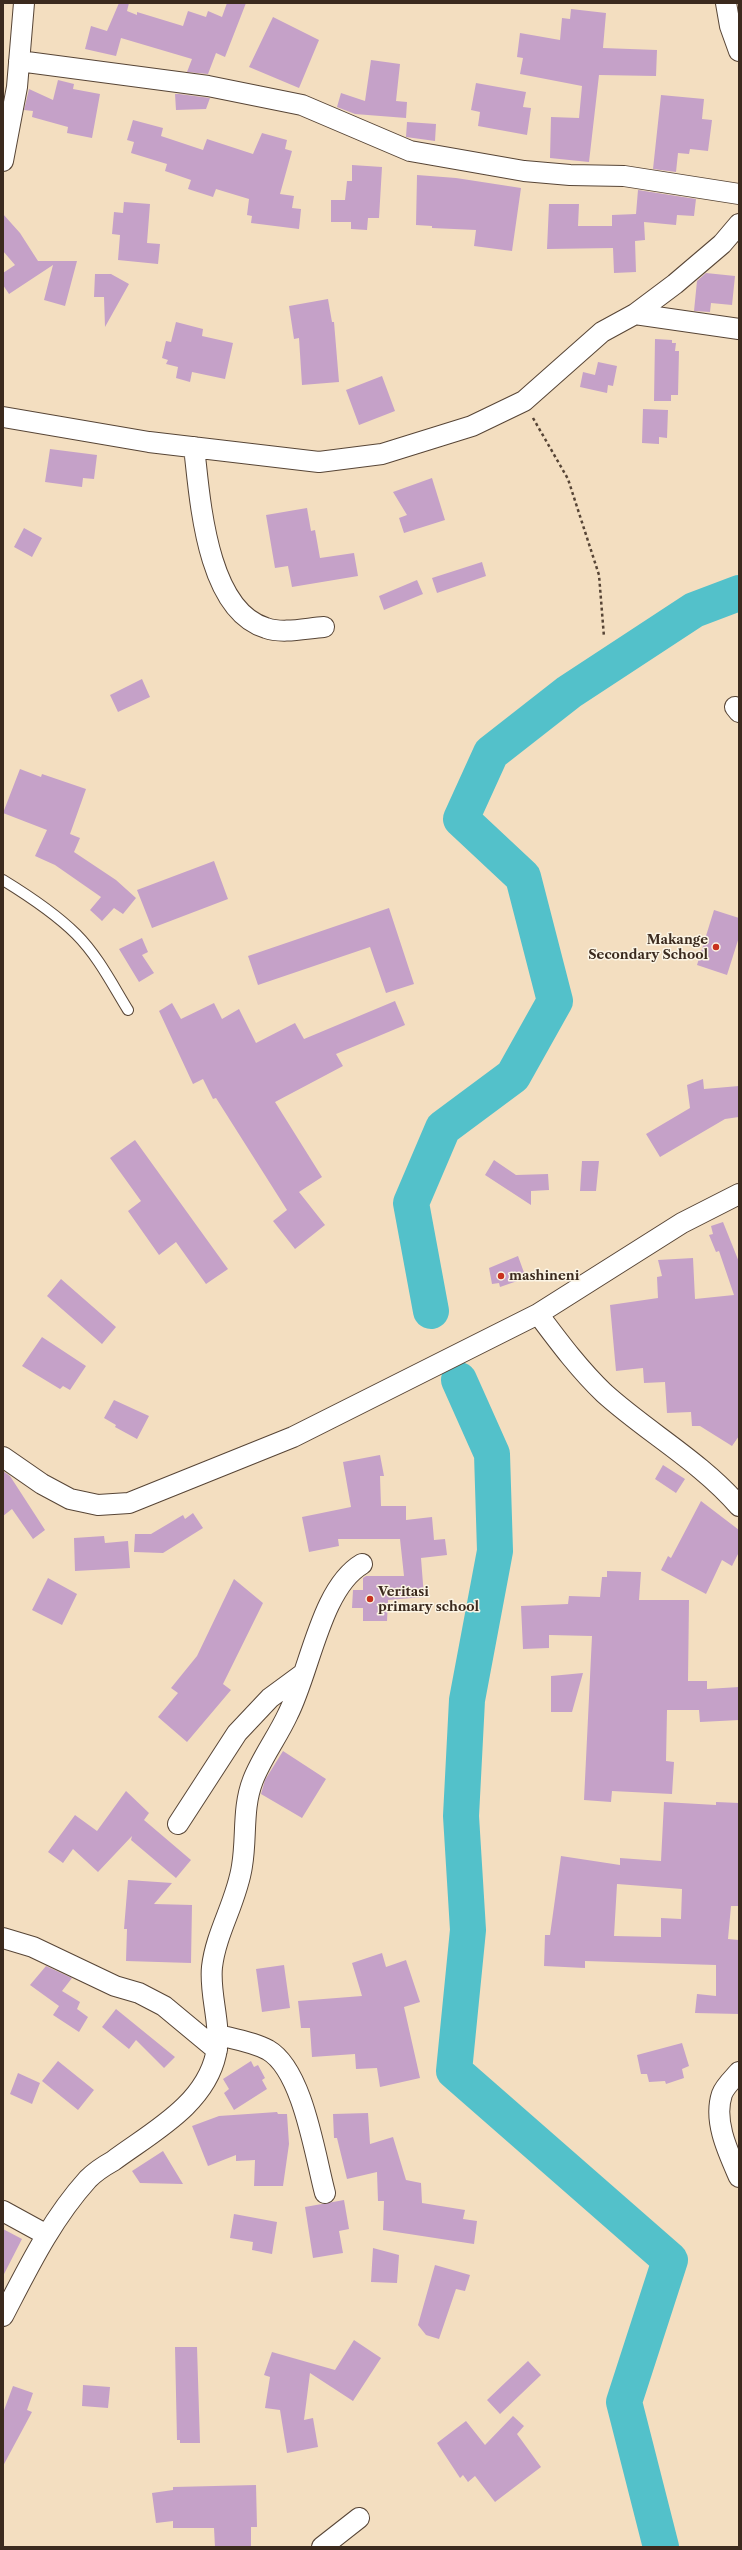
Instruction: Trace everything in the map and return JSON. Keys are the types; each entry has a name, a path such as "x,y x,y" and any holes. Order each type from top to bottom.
{"street":[{"path":"3,161 17,87 24,3"},
{"path":"726,3 730,26 739,52"},
{"path":"19,60 208,86 302,105 410,152 524,171 570,175 624,176 739,194"},
{"path":"3,417 149,442 319,462 382,454 472,426 524,401 602,332 635,314 701,263 722,244 739,224"},
{"path":"635,314 739,329"},
{"path":"194,447 203,522 215,566 234,604 250,620 267,629 324,627"},
{"path":"3,1457 42,1484 70,1499 98,1505 129,1503 293,1436 538,1314 682,1223 739,1194"},
{"path":"538,1314 574,1363 605,1393 667,1441 739,1506"},
{"path":"3,2316 45,2234 65,2206 90,2177 185,2108 206,2083 217,2042 211,1984 212,1966 217,1940 232,1905 242,1866 246,1805 253,1779 289,1713 333,1595 349,1572 362,1564"},
{"path":"178,1824 237,1734 270,1698 304,1673"},
{"path":"3,1938 33,1947 108,1983 139,1993 164,2006 217,2042 268,2050 282,2064 293,2081 306,2115 325,2194"},
{"path":"739,2072 723,2092 718,2113 729,2154 739,2177"},
{"path":"3,2211 45,2234"},
{"path":"322,2547 359,2518"}],"lane":[{"path":"3,880 55,915 77,935 95,957 128,1010"}],"path":[{"path":"524,401 568,479 599,575 604,637"}],"building":[{"path":"119,3 129,3 127,11 137,15 137,12 183,26 188,11 206,17 208,11 222,17 227,3 246,3 225,57 216,53 208,74 187,72 192,59 121,38 116,56 85,49 91,26 107,31"},
{"path":"571,9 606,13 603,48 657,50 656,76 599,75 589,162 550,158 551,117 579,118 582,86 520,74 523,58 517,57 520,33 560,40 562,18 570,19"},
{"path":"273,17 319,40 299,88 249,67"},
{"path":"371,60 400,64 396,101 407,102 406,118 355,114 337,107 341,93 365,101"},
{"path":"58,80 74,84 73,89 100,94 92,138 67,133 68,127 32,117 33,111 24,110 29,89 53,100"},
{"path":"476,83 526,92 523,107 531,108 527,135 478,126 480,112 471,110"},
{"path":"175,94 210,98 206,109 176,110"},
{"path":"661,95 704,99 702,119 712,120 708,151 690,149 689,154 678,153 676,172 653,169"},
{"path":"133,120 163,128 161,136 203,150 207,139 253,154 262,133 287,140 285,149 292,151 280,194 294,196 292,208 301,209 299,229 251,223 252,216 247,215 249,199 216,189 213,197 188,189 191,180 165,171 167,164 131,153 134,142 127,140"},
{"path":"407,122 436,124 435,141 406,137"},
{"path":"352,165 382,167 379,218 368,218 367,230 351,229 351,222 331,222 331,200 345,200 347,181 352,181"},
{"path":"417,175 456,178 521,188 512,251 474,246 476,230 432,228 432,226 416,225"},
{"path":"638,190 696,199 694,216 677,215 676,225 644,222 645,240 635,241 636,272 614,273 613,248 547,249 549,204 579,204 578,226 612,226 612,215 636,214"},
{"path":"124,202 150,204 147,243 160,244 158,264 118,260 120,235 112,234 114,212 123,213"},
{"path":"3,214 20,233 38,261 77,261 65,306 44,300 53,265 9,294 3,285 3,273 15,265 3,251"},
{"path":"706,273 735,276 732,305 711,303 710,312 694,311 697,281"},
{"path":"95,274 111,274 129,284 105,327 104,297 94,297"},
{"path":"328,299 332,322 334,322 339,382 302,385 299,338 294,339 289,306"},
{"path":"176,322 203,329 202,336 233,343 225,379 192,372 190,382 176,378 178,367 166,364 168,360 162,358 166,341 171,342"},
{"path":"655,339 672,340 672,343 676,343 675,351 679,351 678,395 671,395 671,401 654,401"},
{"path":"598,362 617,366 613,386 608,385 607,393 580,387 583,372 595,375"},
{"path":"382,376 395,411 359,425 346,390"},
{"path":"643,409 668,410 667,438 659,437 659,444 642,443"},
{"path":"50,449 97,455 94,479 83,478 82,487 45,482"},
{"path":"432,478 445,520 404,533 399,518 407,515 393,492"},
{"path":"307,508 311,531 315,530 320,558 354,553 358,576 292,587 288,566 275,568 266,515"},
{"path":"24,528 42,538 32,557 14,547"},
{"path":"482,562 486,576 437,593 432,578"},
{"path":"417,580 423,594 384,610 379,596"},
{"path":"142,679 150,697 118,712 110,695"},
{"path":"20,769 41,777 42,774 86,789 70,834 80,838 74,852 116,880 136,898 123,914 114,908 102,921 90,910 101,897 55,865 35,856 47,830 3,813"},
{"path":"214,861 228,899 152,928 137,890"},
{"path":"389,908 414,984 386,993 370,947 258,985 248,956"},
{"path":"714,910 739,918 739,937 727,975 697,965"},
{"path":"142,938 148,952 142,955 154,973 139,982 119,949"},
{"path":"395,1001 405,1025 336,1054 343,1066 275,1102 322,1177 299,1192 325,1225 295,1249 273,1221 287,1210 216,1098 213,1099 203,1079 193,1084 159,1011 172,1003 181,1019 214,1003 222,1019 239,1009 256,1043 295,1023 304,1039"},
{"path":"703,1079 704,1089 739,1086 739,1117 725,1119 660,1157 646,1134 690,1108 687,1085"},
{"path":"135,1140 228,1269 206,1284 176,1242 159,1255 128,1211 141,1201 110,1158"},
{"path":"494,1160 516,1175 548,1174 549,1190 531,1191 531,1205 485,1175"},
{"path":"582,1161 599,1161 596,1191 580,1191"},
{"path":"723,1222 739,1262 739,1436 732,1446 700,1426 692,1426 691,1412 667,1413 665,1382 644,1383 643,1368 616,1371 610,1305 658,1298 657,1277 662,1276 658,1260 693,1258 695,1299 734,1295 719,1251 716,1252 709,1235 713,1234 711,1226"},
{"path":"518,1256 526,1278 500,1287 499,1283 492,1284 489,1268"},
{"path":"61,1279 116,1327 102,1344 47,1296"},
{"path":"42,1337 86,1366 70,1390 63,1386 60,1389 22,1366"},
{"path":"114,1400 149,1416 137,1439 115,1427 116,1425 104,1418"},
{"path":"380,1455 384,1476 380,1476 381,1506 406,1506 406,1520 432,1517 434,1540 445,1539 447,1555 421,1558 424,1597 388,1600 387,1621 363,1621 363,1608 352,1608 353,1590 363,1590 363,1578 366,1576 404,1576 400,1539 338,1539 339,1546 309,1552 302,1517 351,1507 343,1462"},
{"path":"663,1465 685,1479 676,1493 655,1479"},
{"path":"3,1471 10,1476 45,1530 33,1539 12,1509 3,1516"},
{"path":"701,1501 739,1530 739,1552 732,1566 722,1560 706,1594 661,1570 668,1556 671,1558"},
{"path":"193,1513 203,1528 163,1553 134,1552 135,1534 151,1534 183,1515 185,1519"},
{"path":"104,1536 105,1543 128,1541 130,1568 75,1571 74,1538"},
{"path":"607,1571 641,1572 639,1600 689,1600 688,1681 707,1681 707,1689 739,1687 739,1720 700,1722 699,1710 667,1710 666,1761 674,1762 672,1794 612,1791 611,1802 584,1800 592,1636 549,1635 549,1648 523,1649 521,1606 568,1604 569,1596 600,1597 602,1577 607,1577"},
{"path":"48,1578 77,1594 62,1625 32,1610"},
{"path":"234,1579 263,1603 223,1684 231,1690 187,1742 158,1717 178,1693 171,1688 197,1656"},
{"path":"583,1673 572,1712 551,1712 551,1676"},
{"path":"283,1751 326,1779 302,1818 261,1794 265,1780"},
{"path":"126,1791 149,1813 144,1820 191,1860 176,1878 131,1840 132,1836 98,1872 73,1849 63,1863 48,1852 75,1815 97,1831"},
{"path":"664,1802 716,1805 716,1802 739,1803 739,1906 731,1906 728,1939 739,1940 739,2014 695,2013 697,1994 716,1996 716,1965 585,1961 585,1968 544,1966 545,1935 550,1935 561,1856 620,1865 620,1858 661,1861","holes":["617,1884 682,1889 681,1919 661,1918 661,1937 614,1936"]},
{"path":"128,1880 172,1883 154,1904 192,1905 191,1963 126,1961 127,1929 124,1929"},
{"path":"382,1953 386,1967 406,1960 420,2002 404,2007 420,2078 380,2087 377,2068 356,2069 355,2054 312,2057 310,2028 301,2028 298,2001 362,1996 352,1963"},
{"path":"284,1965 290,2008 262,2012 256,1969"},
{"path":"46,1966 72,1978 62,1991 80,2002 77,2009 88,2017 79,2032 53,2015 59,2006 30,1985"},
{"path":"116,2009 175,2057 164,2068 136,2040 129,2049 102,2027"},
{"path":"682,2043 689,2066 682,2069 684,2078 666,2084 665,2081 649,2082 647,2074 641,2074 637,2055"},
{"path":"58,2061 94,2090 78,2110 42,2081"},
{"path":"251,2061 254,2067 258,2065 265,2078 262,2080 267,2089 234,2110 224,2093 229,2089 223,2079"},
{"path":"18,2073 40,2083 32,2104 10,2094"},
{"path":"277,2112 278,2114 287,2114 289,2144 283,2186 254,2186 255,2160 236,2161 236,2155 208,2166 192,2126 219,2116"},
{"path":"368,2113 370,2144 393,2137 406,2180 421,2183 422,2203 465,2210 463,2219 477,2221 474,2244 383,2230 384,2201 378,2201 377,2172 347,2179 337,2138 334,2138 333,2114"},
{"path":"163,2151 183,2184 140,2183 132,2171"},
{"path":"344,2200 349,2229 339,2231 343,2253 313,2258 305,2207"},
{"path":"234,2214 277,2222 272,2254 252,2250 253,2242 230,2238"},
{"path":"3,2229 22,2239 3,2276"},
{"path":"373,2248 399,2255 397,2283 371,2282"},
{"path":"435,2265 470,2275 465,2291 456,2289 439,2339 426,2335 418,2325"},
{"path":"354,2340 381,2358 353,2401 310,2373 304,2420 313,2418 318,2447 287,2453 280,2410 265,2408 270,2377 264,2375 272,2352 335,2370"},
{"path":"175,2347 197,2347 200,2443 180,2443 180,2440 177,2440"},
{"path":"528,2361 541,2375 500,2414 487,2400"},
{"path":"83,2385 110,2387 108,2408 82,2406"},
{"path":"13,2386 33,2393 27,2410 32,2412 3,2466 3,2413"},
{"path":"513,2416 524,2426 517,2434 541,2467 495,2502 475,2476 468,2482 463,2475 460,2478 437,2443 466,2421 485,2445"},
{"path":"256,2485 257,2527 251,2527 251,2547 215,2547 214,2528 173,2528 173,2521 156,2523 152,2493 173,2490 173,2487"}],"waterway":[{"path":"431,1311 411,1203 443,1128 513,1076 555,1001 523,877 461,819 491,753 569,692 694,610 739,593"},
{"path":"459,1380 492,1454 495,1551 467,1700 461,1816 468,1930 454,2071 670,2260 624,2402 661,2547"}],"place":[{"name":"Makange Secondary School","path":"716,947"},
{"name":"mashineni","path":"501,1276"},
{"name":"Veritasi primary school","path":"370,1599"}]}
